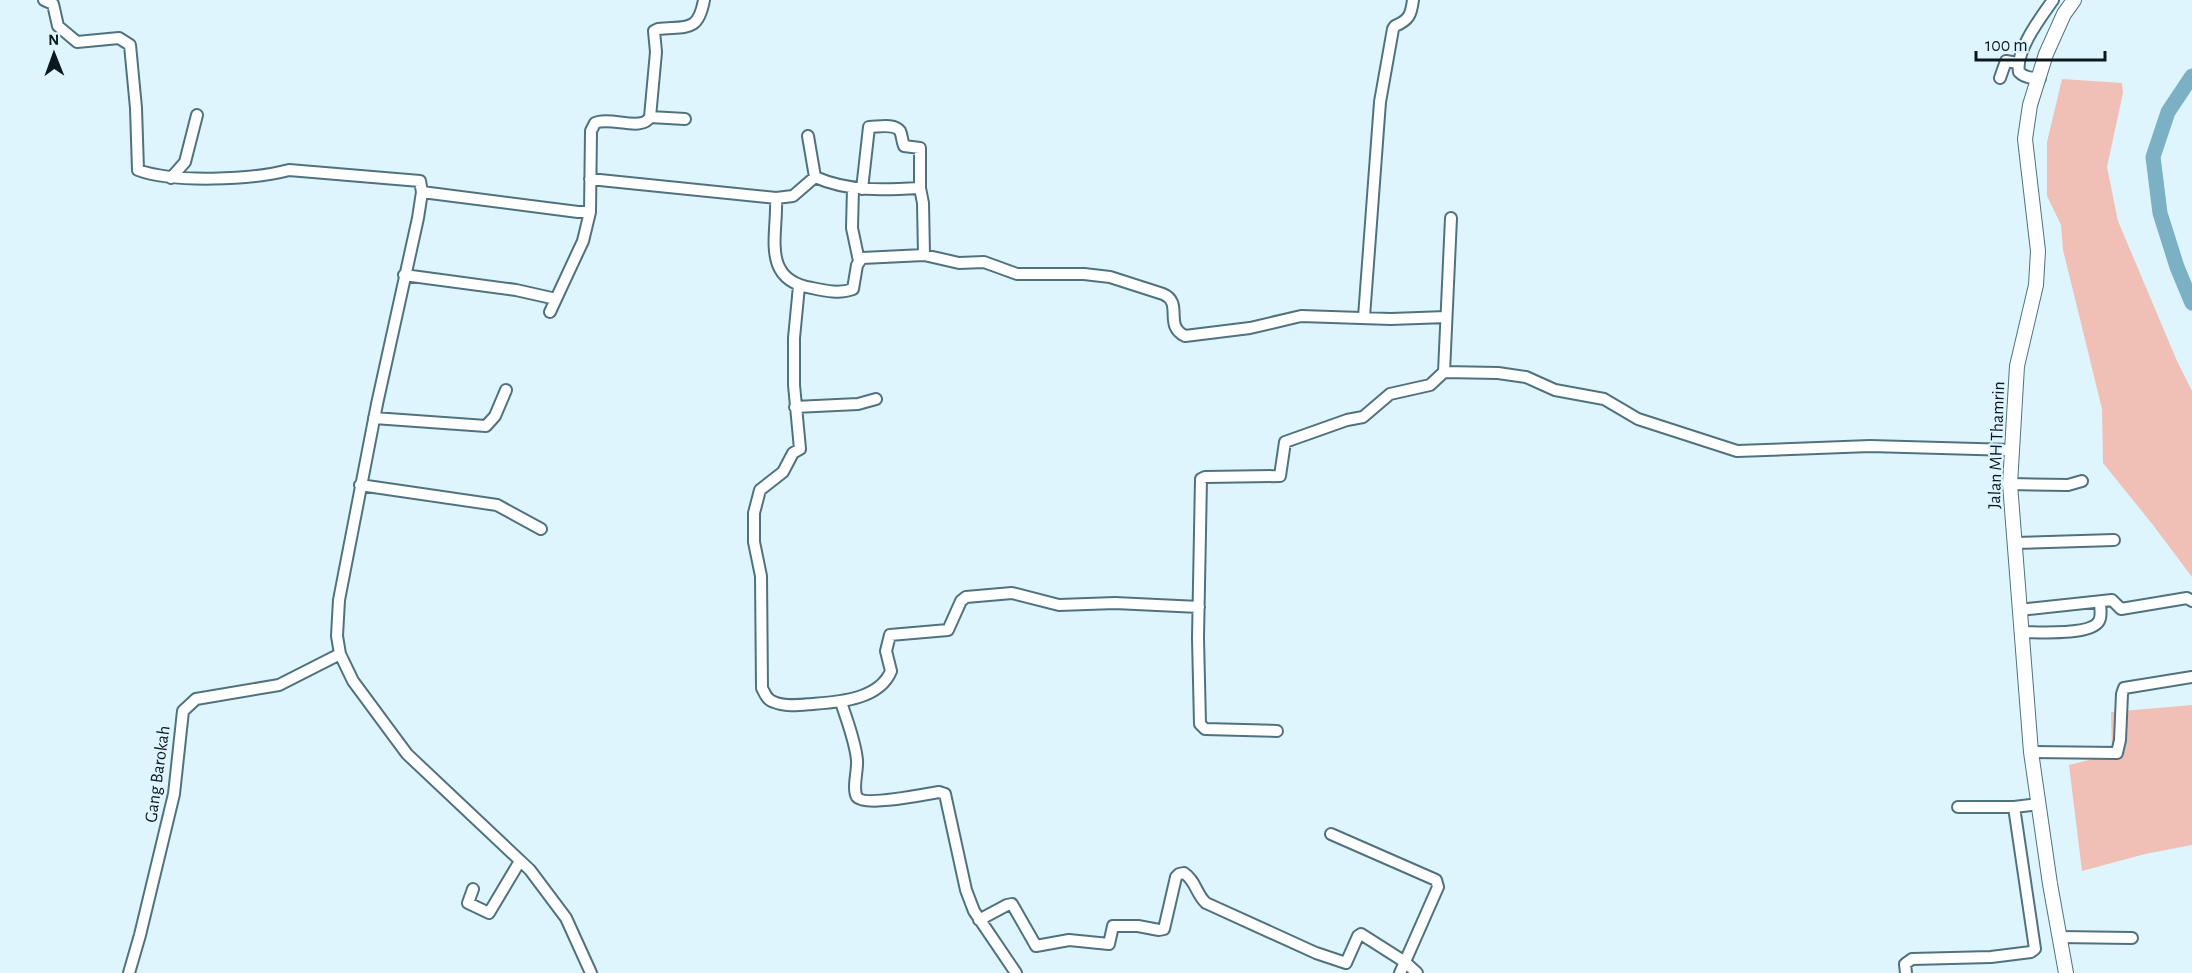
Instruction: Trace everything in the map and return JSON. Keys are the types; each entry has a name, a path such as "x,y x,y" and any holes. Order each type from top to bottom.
{"street":[{"path":"44,0 53,4 58,26 77,42 119,38 130,45 136,108 136,168 138,170 171,178 269,176 289,170 416,180 422,184 337,609 340,654 353,681 407,754 530,870 566,918 591,973"},
{"path":"550,312 583,241 590,212 591,131 595,123 602,120 645,124 650,117 656,52 654,31 696,23 701,16 704,0"},
{"path":"1364,317 1384,74 1393,29 1406,22 1411,14 1413,0"},
{"path":"2040,78 2021,74 2018,63 2030,35 2053,0"},
{"name":"Jalan MH Thamrin","path":"2066,973 2031,752 2010,484 2001,449 2036,285 2038,236 2025,139 2030,105 2052,38 2074,0"},
{"path":"2000,78 2006,61 2018,63"},
{"path":"171,178 185,162 197,115"},
{"path":"650,117 685,119"},
{"path":"776,198 775,260 784,274 799,286 832,292 854,289 859,261 852,234 857,189 869,127 893,126 901,133 904,146 920,148 924,255"},
{"path":"808,136 815,177"},
{"path":"590,179 776,198 792,196 815,177"},
{"path":"815,177 840,187 857,189 920,188"},
{"path":"422,192 590,212"},
{"path":"1444,372 1451,218"},
{"path":"859,261 862,258 924,255 959,263 984,262 1017,274 1084,274 1110,278 1170,297 1173,301 1175,327 1185,336 1250,328 1301,316 1391,319 1446,317"},
{"path":"404,274 516,290 556,299"},
{"path":"799,286 794,338 795,407 800,449 793,453 783,472 760,490 754,513 754,542 761,576 762,688 766,697 774,703 793,705 841,702 873,691 889,676 891,667 886,651 890,635 948,630 961,601 966,597 1012,594 1059,605 1134,603 1199,607"},
{"path":"1277,731 1204,729 1201,726 1199,607 1202,479 1205,477 1280,476 1284,442 1347,420 1363,417 1390,394 1430,385 1444,372 1498,373 1526,377 1555,390 1604,399 1638,419 1737,451 1870,446 2001,449"},
{"path":"374,418 486,426 495,416 506,390"},
{"path":"795,407 858,404 876,399"},
{"path":"2010,484 2068,485 2082,481"},
{"path":"360,485 497,505 541,529"},
{"path":"2014,543 2114,540"},
{"path":"2019,610 2114,600 2121,609 2187,598 2192,601"},
{"path":"2021,632 2081,631 2098,624 2100,602"},
{"name":"Gang Barokah","path":"129,973 174,794 183,711 196,699 279,685 340,654"},
{"path":"2031,752 2117,753 2124,688 2192,677"},
{"path":"841,702 852,733 857,761 856,792 858,798 863,801 875,801 939,792 945,794 966,890 974,911 1016,973"},
{"path":"1958,807 2014,807 2039,804"},
{"path":"1906,973 1905,964 1912,959 1991,957 2031,952 2036,949 2014,807"},
{"path":"1331,834 1438,882 1400,973"},
{"path":"473,889 468,903 489,913 520,861"},
{"path":"979,920 1012,904 1036,946 1069,940 1109,944 1113,926 1164,929 1176,877 1184,873 1195,884 1206,903 1316,953 1346,963 1361,934 1405,962 1417,973"},
{"path":"2059,937 2132,938"}],"shaded area":[{"path":"2062,79 2122,83 2123,93 2107,167 2118,221 2192,391 2192,577 2103,463 2102,409 2063,250 2061,225 2047,196 2047,142"},
{"path":"2192,705 2192,845 2145,854 2082,871 2069,765 2112,754 2111,712"}],"waterway":[{"path":"2192,76 2168,112 2153,157 2160,213 2177,267 2192,303"}]}
